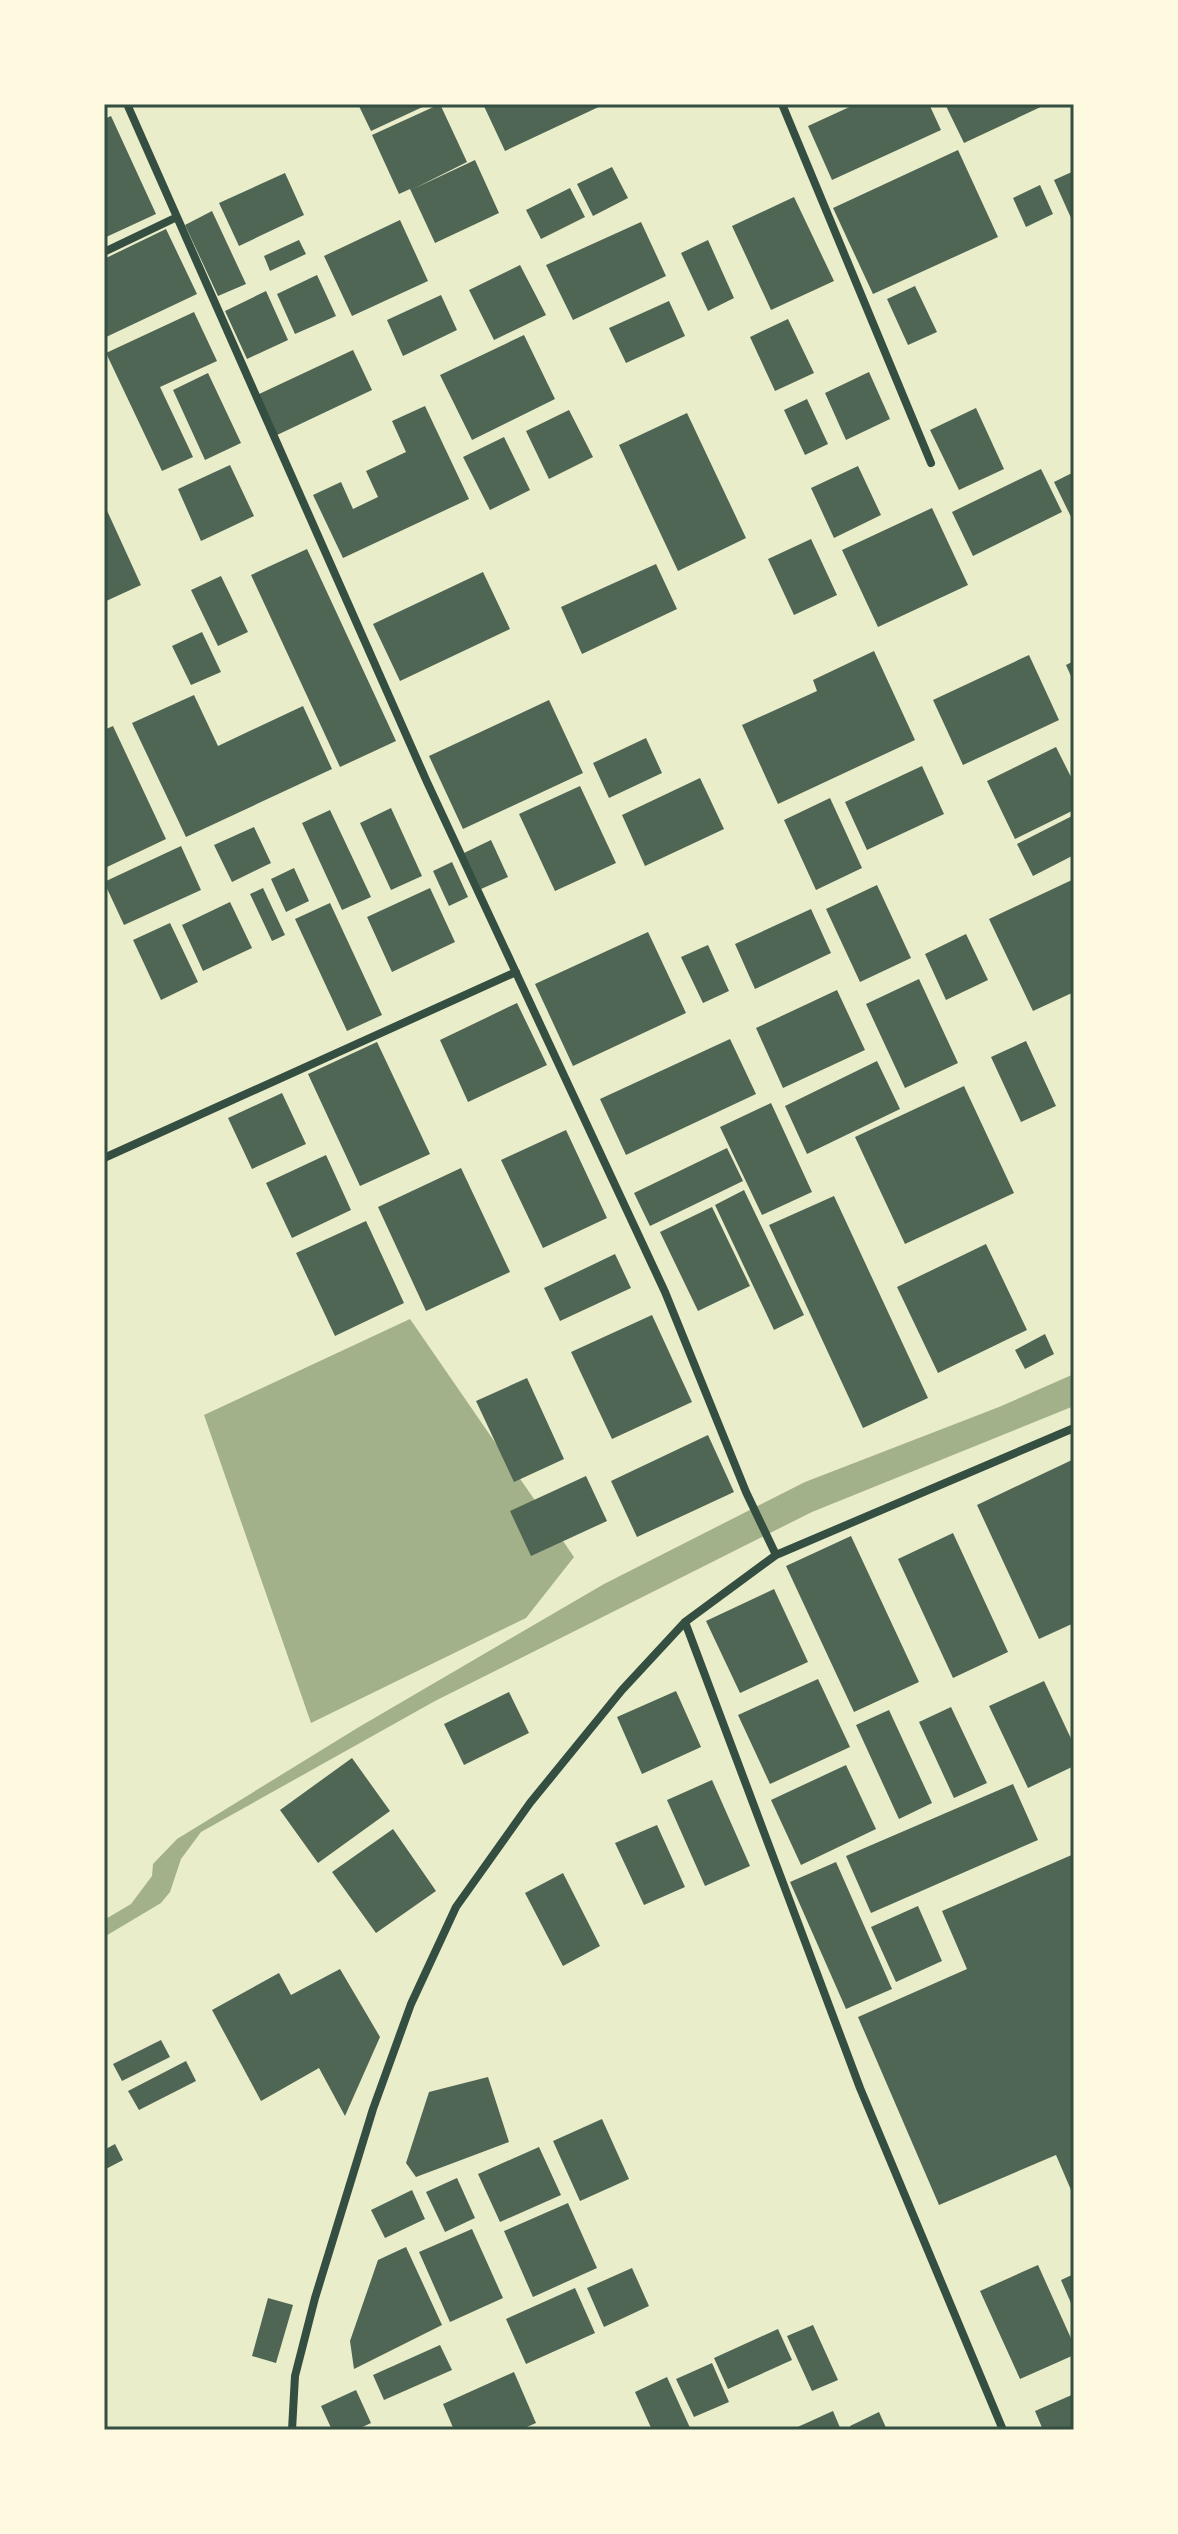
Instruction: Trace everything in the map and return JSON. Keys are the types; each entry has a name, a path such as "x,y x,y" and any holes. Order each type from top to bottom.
{"street":[{"path":"127,104 427,782 665,1292 746,1492 776,1555"},
{"path":"782,104 931,463"},
{"path":"104,252 177,217"},
{"path":"104,1158 516,972"},
{"path":"292,2430 295,2376 311,2311 373,2109 411,2004 456,1907 530,1803 622,1690 685,1622 776,1555 1074,1428"},
{"path":"685,1622 860,2088 1003,2430"}],"shaded area":[{"path":"410,1319 574,1557 526,1618 311,1723 204,1415"},
{"path":"1074,1374 1074,1406 812,1512 435,1701 201,1832 181,1859 170,1892 161,1903 104,1937 104,1920 131,1904 152,1876 153,1864 177,1839 359,1727 604,1584 805,1482 999,1407"}],"building":[{"path":"358,104 429,104 371,131"},
{"path":"440,104 467,162 413,189 475,160 499,213 435,243 410,189 399,194 372,135"},
{"path":"483,104 605,104 505,151"},
{"path":"856,104 929,104 941,130 832,180 808,126"},
{"path":"945,104 1047,104 964,143"},
{"path":"111,116 156,214 104,238 104,119"},
{"path":"958,150 998,237 873,294 833,208"},
{"path":"612,167 628,198 593,216 577,184"},
{"path":"1074,171 1074,216 1071,218 1054,180"},
{"path":"285,173 304,215 239,246 219,203"},
{"path":"1040,185 1053,214 1026,227 1013,198"},
{"path":"570,188 585,217 541,239 526,210"},
{"path":"794,197 834,281 771,310 732,226"},
{"path":"212,211 246,284 218,296 185,225"},
{"path":"400,220 428,281 352,316 324,256"},
{"path":"641,222 666,276 573,320 546,265"},
{"path":"166,229 197,294 104,338 104,259"},
{"path":"299,240 306,254 270,271 264,256"},
{"path":"708,240 734,298 708,311 681,253"},
{"path":"520,265 546,315 494,340 469,290"},
{"path":"317,275 336,316 295,334 277,294"},
{"path":"915,286 937,332 908,345 887,299"},
{"path":"266,291 288,340 247,359 225,311"},
{"path":"441,295 457,330 403,356 387,320"},
{"path":"669,301 685,336 626,363 609,328"},
{"path":"194,312 217,361 160,387 193,457 162,471 106,353"},
{"path":"788,319 814,373 775,391 750,337"},
{"path":"524,335 555,399 472,440 440,375"},
{"path":"353,350 372,390 275,436 257,395"},
{"path":"869,372 890,419 846,440 825,393"},
{"path":"208,373 241,443 205,460 173,390"},
{"path":"807,399 828,444 805,455 784,410"},
{"path":"425,406 469,499 343,558 313,495 341,482 353,509 378,497 366,471 406,452 392,421"},
{"path":"976,408 1004,469 959,490 930,430"},
{"path":"569,410 593,457 549,479 526,431"},
{"path":"687,413 746,538 678,571 619,445"},
{"path":"504,437 530,490 490,510 463,457"},
{"path":"230,465 254,516 201,541 178,489"},
{"path":"858,466 881,515 834,538 811,488"},
{"path":"1041,469 1062,512 973,556 952,512"},
{"path":"1074,472 1074,523 1054,482"},
{"path":"104,504 141,585 104,602"},
{"path":"932,508 968,585 878,627 842,550"},
{"path":"811,539 837,595 794,615 768,559"},
{"path":"307,549 396,741 340,767 251,575"},
{"path":"656,564 677,609 582,654 561,607"},
{"path":"483,572 510,629 400,681 373,624"},
{"path":"221,576 248,632 218,646 191,590"},
{"path":"202,632 221,672 191,685 172,646"},
{"path":"874,651 915,740 778,804 742,725 817,691 813,680"},
{"path":"1029,655 1059,720 963,765 933,700"},
{"path":"1074,661 1074,683 1066,665"},
{"path":"194,695 218,746 303,706 332,769 186,837 132,723"},
{"path":"549,700 583,773 463,829 429,756"},
{"path":"113,726 166,839 107,867 104,861 104,730"},
{"path":"646,738 662,773 609,798 593,763"},
{"path":"1056,747 1074,783 1074,810 1015,839 987,781"},
{"path":"922,766 944,814 867,850 845,802"},
{"path":"700,778 724,829 645,866 622,815"},
{"path":"580,786 616,863 555,891 519,814"},
{"path":"830,798 862,868 816,890 784,820"},
{"path":"391,808 422,876 391,890 360,823"},
{"path":"330,810 371,897 342,910 302,823"},
{"path":"1074,815 1074,855 1033,876 1017,844"},
{"path":"254,827 271,863 232,882 214,845"},
{"path":"491,840 508,877 481,889 464,853"},
{"path":"181,846 201,890 124,925 104,882"},
{"path":"452,862 468,897 449,906 433,871"},
{"path":"294,868 309,901 286,912 271,879"},
{"path":"1074,879 1074,992 1033,1011 989,919"},
{"path":"877,885 911,958 860,982 826,909"},
{"path":"263,888 285,935 272,941 250,894"},
{"path":"430,888 455,942 392,972 367,917"},
{"path":"230,902 252,948 203,971 182,925"},
{"path":"330,903 382,1015 347,1031 295,919"},
{"path":"811,909 831,953 755,989 735,944"},
{"path":"170,923 198,982 161,1000 133,940"},
{"path":"648,932 686,1013 573,1066 535,984"},
{"path":"966,934 988,980 946,1000 925,954"},
{"path":"708,945 729,991 703,1003 681,957"},
{"path":"919,979 958,1063 905,1088 866,1004"},
{"path":"837,990 865,1050 783,1088 756,1028"},
{"path":"517,1003 547,1065 468,1102 440,1040"},
{"path":"730,1039 756,1094 626,1155 600,1099"},
{"path":"1026,1041 1056,1106 1021,1122 991,1057"},
{"path":"377,1042 430,1154 360,1186 308,1074"},
{"path":"877,1061 900,1109 807,1154 785,1106"},
{"path":"964,1086 1014,1193 905,1244 855,1137"},
{"path":"282,1093 306,1144 252,1169 228,1118"},
{"path":"771,1103 812,1192 762,1215 720,1127"},
{"path":"566,1130 607,1218 543,1248 501,1160"},
{"path":"727,1148 743,1181 650,1226 634,1193"},
{"path":"326,1155 351,1210 292,1238 266,1183"},
{"path":"461,1168 510,1272 426,1311 378,1207"},
{"path":"744,1190 804,1315 774,1330 715,1205"},
{"path":"834,1196 928,1398 863,1428 769,1225"},
{"path":"712,1207 750,1286 698,1311 660,1232"},
{"path":"366,1221 404,1303 335,1336 296,1253"},
{"path":"986,1244 1027,1330 938,1373 897,1287"},
{"path":"615,1254 631,1288 560,1321 544,1288"},
{"path":"652,1315 692,1402 612,1439 571,1352"},
{"path":"1045,1334 1054,1354 1025,1369 1015,1350"},
{"path":"527,1378 564,1459 514,1482 476,1401"},
{"path":"708,1435 734,1492 637,1537 611,1481"},
{"path":"1074,1459 1074,1623 1039,1639 977,1505"},
{"path":"586,1476 607,1521 531,1556 510,1511"},
{"path":"953,1533 1008,1652 953,1678 898,1559"},
{"path":"851,1536 919,1682 854,1712 786,1566"},
{"path":"774,1589 808,1662 740,1693 706,1621"},
{"path":"818,1679 850,1747 770,1784 738,1715"},
{"path":"1044,1681 1074,1745 1074,1766 1028,1788 989,1706"},
{"path":"676,1691 701,1747 642,1774 617,1717"},
{"path":"509,1692 529,1733 464,1765 444,1724"},
{"path":"951,1707 987,1783 954,1798 919,1722"},
{"path":"889,1710 932,1803 899,1819 856,1725"},
{"path":"352,1758 390,1811 318,1863 280,1810"},
{"path":"846,1765 876,1829 801,1865 771,1800"},
{"path":"712,1780 750,1866 705,1886 667,1800"},
{"path":"1013,1784 1038,1840 871,1913 846,1856"},
{"path":"657,1825 685,1887 644,1905 615,1843"},
{"path":"393,1829 436,1891 376,1933 332,1872"},
{"path":"1074,1854 1074,2197 1056,2155 939,2205 858,2017 967,1969 942,1911"},
{"path":"836,1862 892,1989 846,2009 790,1882"},
{"path":"563,1873 600,1946 563,1966 525,1893"},
{"path":"918,1906 942,1961 896,1982 871,1927"},
{"path":"340,1969 380,2037 345,2116 319,2068 261,2101 212,2010 279,1973 291,1995"},
{"path":"161,2040 170,2057 122,2081 113,2064"},
{"path":"186,2061 196,2081 139,2110 128,2091"},
{"path":"488,2077 509,2142 416,2177 406,2163 429,2092"},
{"path":"602,2119 629,2179 580,2201 553,2141"},
{"path":"115,2144 123,2160 104,2170 104,2150"},
{"path":"539,2147 561,2195 500,2222 478,2174"},
{"path":"457,2178 475,2218 445,2232 426,2192"},
{"path":"412,2190 425,2219 385,2238 371,2210"},
{"path":"568,2203 597,2268 533,2297 504,2231"},
{"path":"472,2229 503,2298 450,2322 419,2252"},
{"path":"406,2247 442,2325 354,2369 350,2341 378,2260"},
{"path":"1038,2265 1074,2345 1074,2355 1020,2379 980,2291"},
{"path":"632,2268 649,2306 604,2327 587,2288"},
{"path":"1074,2274 1074,2310 1061,2280"},
{"path":"575,2288 595,2333 526,2364 506,2319"},
{"path":"268,2298 293,2305 276,2363 252,2356"},
{"path":"813,2325 838,2380 812,2391 787,2336"},
{"path":"778,2329 792,2360 728,2389 714,2358"},
{"path":"440,2345 452,2370 384,2400 373,2375"},
{"path":"712,2363 729,2402 694,2417 676,2379"},
{"path":"514,2372 536,2423 520,2430 454,2430 443,2404"},
{"path":"667,2377 691,2430 652,2430 635,2392"},
{"path":"356,2390 371,2423 356,2430 332,2430 321,2406"},
{"path":"1074,2394 1074,2430 1043,2430 1035,2411"},
{"path":"833,2411 841,2430 791,2430"},
{"path":"879,2412 887,2430 852,2430 850,2426"}]}
